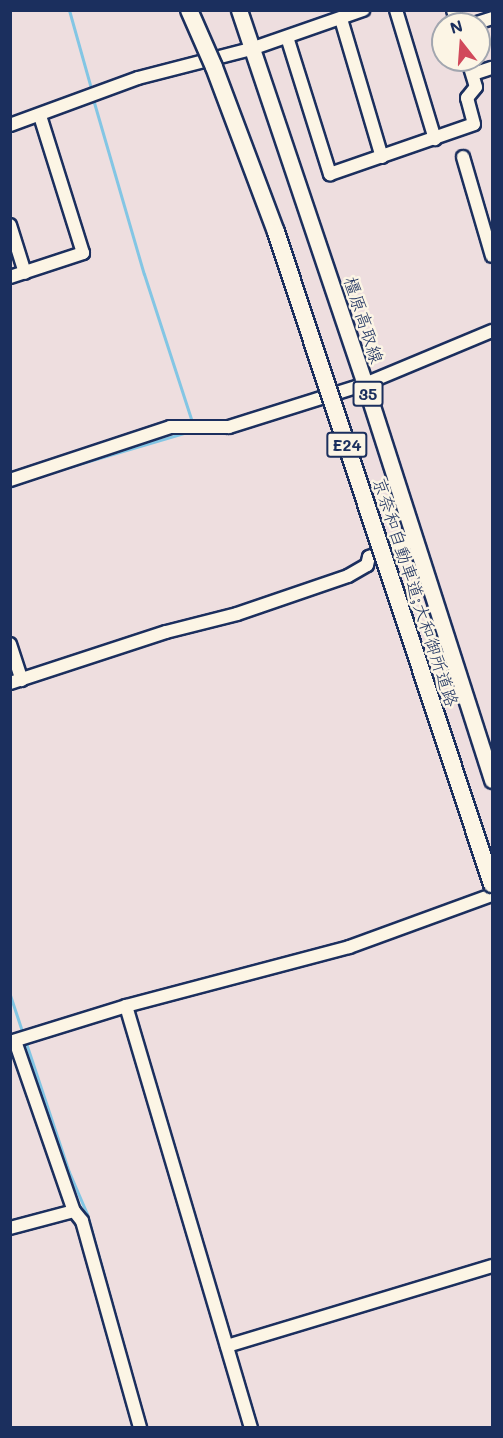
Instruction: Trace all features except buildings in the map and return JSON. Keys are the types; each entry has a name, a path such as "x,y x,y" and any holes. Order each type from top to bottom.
{"highway":[{"name":"京奈和自動車道;大和御所道路","path":"189,10 218,77 276,232 492,884"}],"main road":[{"name":"橿原高取線","path":"239,10 365,384 492,780"}],"street":[{"path":"10,125 40,116 138,78 251,49 363,10"},
{"path":"396,10 435,139"},
{"path":"341,19 382,157"},
{"path":"286,37 330,174 474,124 466,98 476,87 473,74 492,68"},
{"path":"10,277 83,253 40,116"},
{"path":"463,157 492,256"},
{"path":"10,225 25,273"},
{"path":"10,480 170,427 229,427 365,384 492,331"},
{"path":"10,644 16,682 166,632 237,614 348,576 367,565 369,557 414,541"},
{"path":"140,1428 82,1221 74,1211 18,1040 126,1006 349,947 492,895"},
{"path":"126,1006 251,1428"},
{"path":"10,1228 74,1211"},
{"path":"227,1346 492,1266"}],"waterway":[{"path":"69,10 92,92"},
{"path":"93,99 144,274 193,425"},
{"path":"55,471 191,431"},
{"path":"10,487 31,479"},
{"path":"10,995 23,1034"},
{"path":"25,1040 69,1172 87,1214 146,1428"}]}
